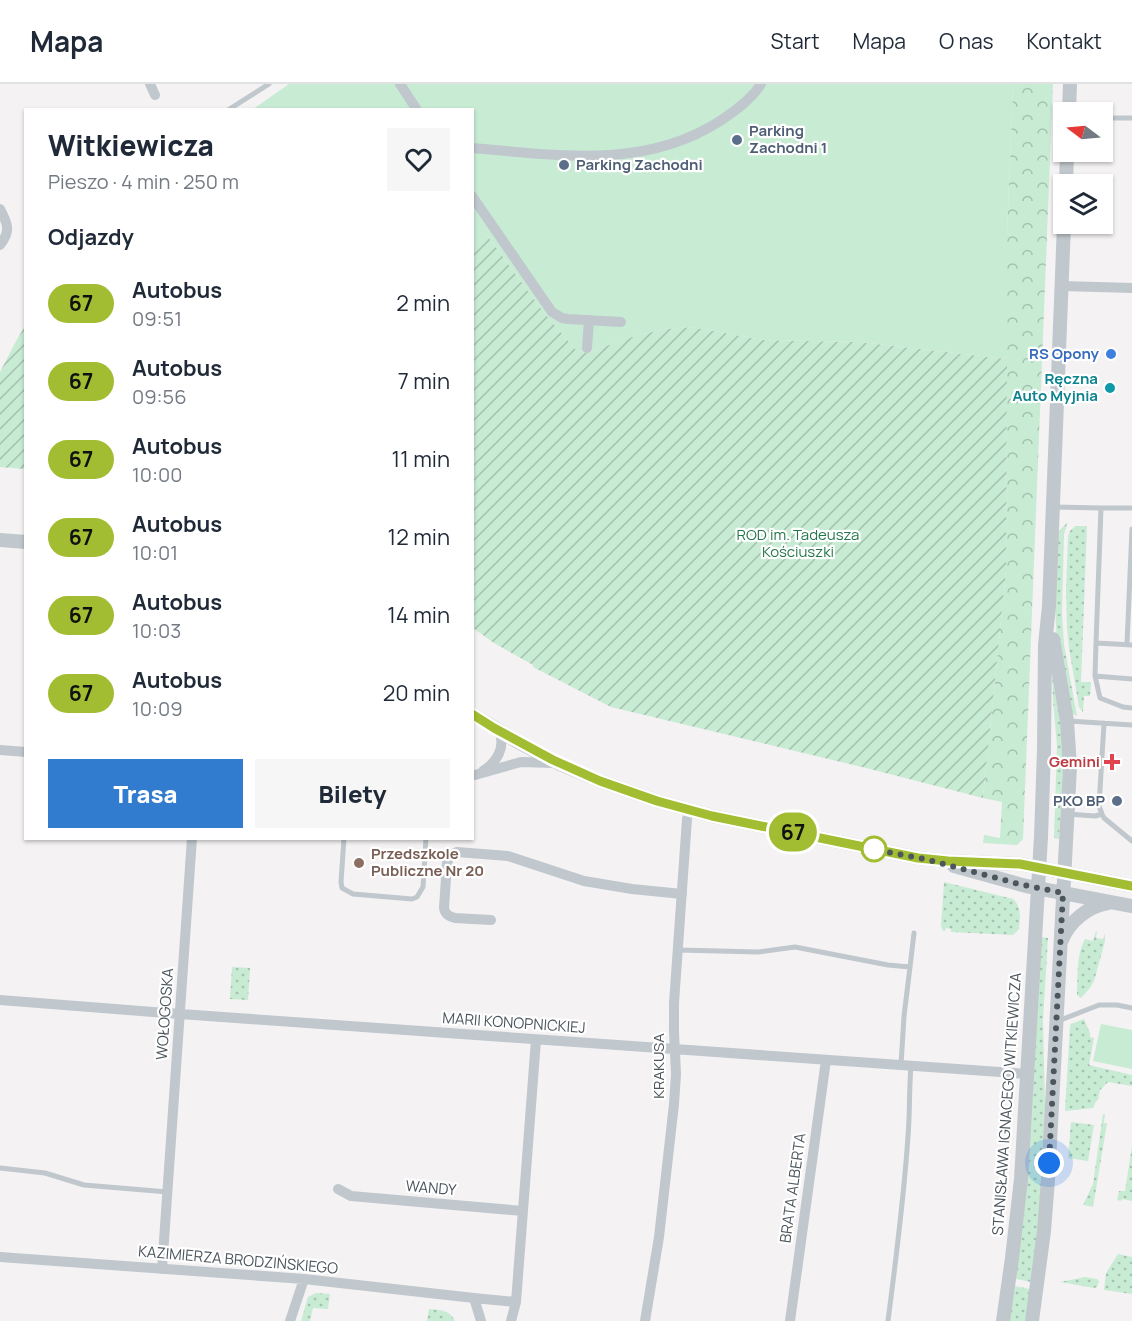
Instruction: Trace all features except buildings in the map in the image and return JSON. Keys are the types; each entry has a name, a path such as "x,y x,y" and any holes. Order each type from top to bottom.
{"street":[{"path":"150,84 155,94"},
{"path":"400,84 416,108"},
{"path":"474,148 581,157 626,154 653,149 696,135 714,125 748,99 761,84"},
{"path":"1069,102 1070,84"},
{"path":"474,199 552,312 562,318 621,322"},
{"path":"0,209 8,230 0,244"},
{"name":"STANISŁAWA IGNACEGO WITKIEWICZA","path":"1003,1321 1018,1209 1038,888 1044,750 1045,645 1049,606 1064,234"},
{"path":"1062,286 1132,288"},
{"path":"587,348 589,320"},
{"path":"0,540 24,542"},
{"name":"STANISŁAWA IGNACEGO WITKIEWICZA","path":"1032,1321 1048,1180 1070,752 1049,606"},
{"path":"474,715 560,764 664,804 929,860 1038,888 1132,906"},
{"path":"474,776 488,768 498,756 502,737 499,730"},
{"path":"0,750 24,752"},
{"path":"474,776 521,762 560,764"},
{"name":"KRAKUSA","path":"645,1321 656,1257 672,1131 676,1074 674,1018 689,810"},
{"name":"WOŁOGOSKA","path":"162,1269 192,840"},
{"path":"491,920 454,918 445,913 447,863 453,854 457,852 508,856 584,881 682,894"},
{"path":"929,860 1013,863 1132,886"},
{"path":"1061,944 1066,931 1082,915 1093,907 1113,902"},
{"name":"MARII KONOPNICKIEJ","path":"0,1000 1027,1074"},
{"path":"511,1321 516,1302 536,1040"},
{"name":"BRATA ALBERTA","path":"790,1321 826,1060"},
{"name":"WANDY","path":"338,1189 351,1196 523,1211"},
{"name":"KAZIMIERZA BRODZIŃSKIEGO","path":"0,1257 304,1279 516,1302"},
{"path":"290,1321 304,1279"},
{"path":"474,1298 480,1321"}],"lane":[{"path":"231,108 269,84"},
{"path":"1113,118 1132,118"},
{"path":"1053,506 1132,508"},
{"path":"1101,508 1095,676 1100,698 1132,708"},
{"path":"1096,643 1129,645 1132,529"},
{"path":"1095,676 1132,679"},
{"path":"1066,721 1132,725"},
{"path":"1104,723 1099,806 1102,814 1132,841"},
{"path":"1067,814 1095,816 1102,814"},
{"path":"344,840 341,882 345,891 353,894 412,899 417,897 423,887 426,840"},
{"path":"888,1321 909,1132 904,1016 914,933"},
{"path":"678,950 759,952 795,947 910,967"},
{"path":"1056,1021 1099,1005 1132,1008"},
{"path":"0,1168 45,1173 84,1185 168,1192"}],"green space":[{"path":"289,84 1013,84 1007,235 1007,359 860,342 764,340 692,327 663,329 628,338 587,353 577,351 542,310 487,235 474,244 474,108 255,108"},
{"path":"1013,84 1053,84 1023,839 1017,845 983,843 984,835 1000,838 1002,802 983,798 1006,571 1007,235"},
{"name":"ROD im. Tadeusza Kościuszki","path":"487,235 542,310 577,351 587,353 628,338 663,329 692,327 764,340 860,342 1007,359 1006,571 983,798 611,707 533,667 474,629 474,244"},
{"path":"24,328 24,469 0,467 0,372"},
{"path":"1068,522 1064,534 1062,613 1064,645 1077,716 1071,713 1060,659 1055,615 1058,537 1060,530"},
{"path":"1075,526 1087,526 1081,682 1091,682 1090,696 1084,696 1083,712 1079,707 1067,628 1068,536"},
{"path":"1052,673 1063,721 1064,753 1059,839 1054,838 1057,746"},
{"path":"944,882 1013,899 1019,909 1019,929 1013,935 951,932 951,929 946,928 943,931 941,926"},
{"path":"1096,931 1096,938 1103,939 1105,933 1105,941 1094,981 1081,998 1077,995 1080,952 1085,939 1093,941"},
{"path":"1040,937 1048,938 1043,1021 1045,1105 1039,1218 1031,1282 1016,1279"},
{"path":"232,967 250,968 248,1000 230,999"},
{"path":"1084,1019 1090,1037 1094,1038 1089,1065 1132,1075 1132,1086 1108,1082 1100,1090 1093,1108 1065,1111 1070,1026"},
{"path":"1101,1024 1132,1030 1132,1069 1093,1061"},
{"path":"1103,1114 1105,1114 1104,1123 1107,1123 1093,1207 1083,1205 1093,1184"},
{"path":"1071,1122 1094,1125 1088,1161 1068,1158"},
{"path":"1132,1146 1132,1201 1122,1199 1121,1201 1117,1200 1119,1191 1125,1191"},
{"path":"1118,1254 1132,1257 1132,1294 1104,1290 1106,1273"},
{"path":"1085,1277 1097,1279 1099,1281 1097,1287 1060,1282"},
{"path":"1015,1286 1030,1289 1025,1321 1009,1321"},
{"path":"316,1293 330,1294 328,1309 313,1308 310,1321 301,1321 308,1297"},
{"path":"429,1309 441,1310 453,1317 455,1321 427,1321"}],"bus line":[{"name":"67","path":"474,715 553,760 600,781 664,804 929,860 1020,864 1132,886"}],"place":[{"name":"Parking Zachodni 1","path":"737,140"},
{"name":"Parking Zachodni","path":"564,165"},
{"name":"RS Opony","path":"1111,354"},
{"name":"Ręczna Auto Myjnia","path":"1110,388"},
{"name":"Gemini","path":"1112,762"},
{"name":"PKO BP","path":"1117,801"},
{"name":"Przedszkole Publiczne Nr 20","path":"359,863"}],"route":[{"path":"874,849 866,848 929,860 1063,893 1049,1163"}]}
